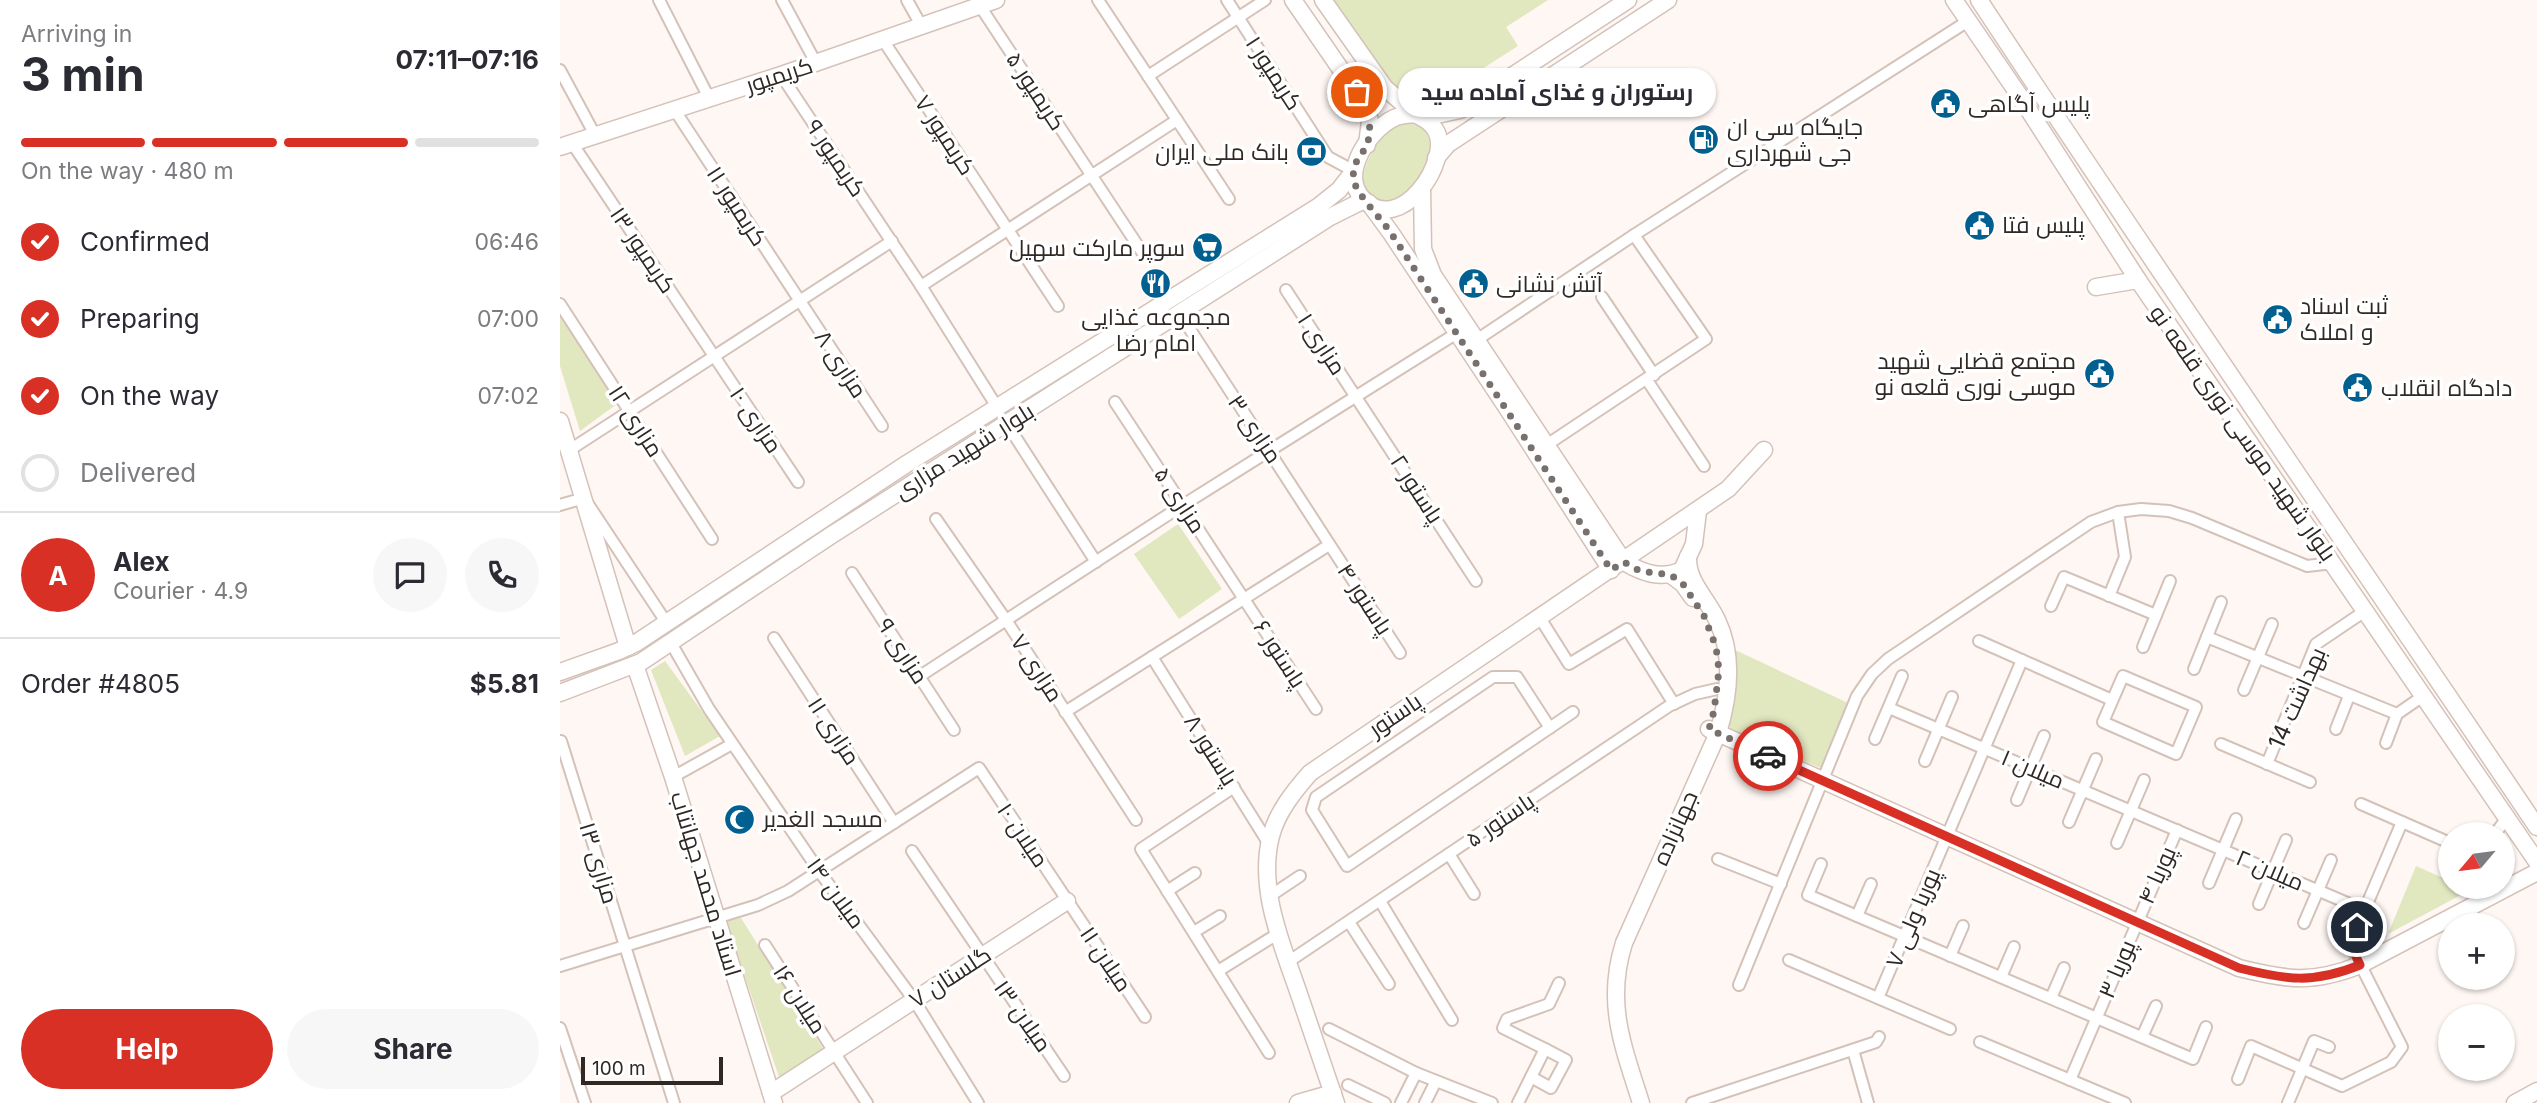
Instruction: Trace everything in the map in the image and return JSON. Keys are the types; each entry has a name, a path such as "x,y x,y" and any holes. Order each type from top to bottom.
{"street":[{"path":"659,0 709,98"},
{"path":"782,0 816,63"},
{"path":"907,0 922,27"},
{"name":"کریمپور","path":"566,145 781,75 996,0"},
{"path":"1098,0 1229,199"},
{"name":"کریمپور ۱","path":"1227,0 1328,157 1354,171"},
{"path":"1148,76 1265,0"},
{"path":"1293,0 1366,106 1370,121 1367,145"},
{"path":"1323,0 1385,88 1437,132 1439,150 1436,159 1415,197 1398,207 1388,209 1367,202"},
{"path":"1618,566 1548,444 1468,333 1367,202 1354,182 1354,171 1360,154 1382,126 1392,119 1460,110 1628,0"},
{"path":"1436,159 1448,144 1668,0"},
{"name":"بلوار شهید موسی نوری قلعه نو","path":"1954,0 2138,281 2537,862"},
{"name":"بلوار شهید موسی نوری قلعه نو","path":"1979,0 2146,254 2233,377 2537,827"},
{"name":"کریمپور ۵","path":"980,6 1144,255"},
{"path":"920,676 1270,450 1634,235 1968,21"},
{"name":"کریمپور ۷","path":"883,40 1058,306"},
{"path":"560,70 595,135"},
{"name":"کریمپور ۹","path":"781,75 892,241 997,407"},
{"name":"کریمپور ۱۱","path":"674,109 801,302"},
{"path":"921,286 1177,120"},
{"name":"کریمپور ۱۳","path":"566,145 715,357"},
{"name":"بلوار شهید مزاری","path":"560,672 628,647 897,470 1319,206 1339,190 1354,171"},
{"path":"1422,188 1422,237 1433,275 1618,566 1671,575 1682,570 1694,544 1698,511"},
{"name":"بلوار شهید مزاری","path":"560,692 635,665 830,536 1330,217 1367,202"},
{"path":"1548,444 1706,339 1634,235"},
{"path":"568,451 892,241"},
{"path":"2096,287 2138,281"},
{"name":"مزاری ۱","path":"1286,290 1357,397"},
{"path":"1602,298 1704,466"},
{"name":"مزاری ۸","path":"801,302 882,426"},
{"name":"مزاری ۱۲","path":"560,304 712,539"},
{"name":"مزاری ۳","path":"1180,314 1329,545"},
{"name":"مزاری ۱۰","path":"715,357 797,482"},
{"name":"پاستور ۲","path":"1357,397 1476,581"},
{"name":"مزاری ۵","path":"1115,402 1244,598"},
{"path":"997,407 1096,562"},
{"path":"560,421 628,647"},
{"name":"پاستور","path":"1335,1098 1279,933 1270,896 1267,855 1269,844 1272,832 1292,794 1310,772 1698,511 1728,489 1764,450"},
{"path":"584,498 666,622"},
{"path":"560,505 584,498"},
{"path":"1739,985 1857,695 1872,674 1888,659 2091,522 2118,512 2141,509 2169,511 2307,566 2333,563"},
{"path":"2109,596 2125,557 2118,512"},
{"name":"مزاری ۷","path":"936,519 1006,620 1136,820"},
{"path":"1065,712 1329,545"},
{"name":"پاستور ۴","path":"1329,545 1400,653"},
{"name":"جهانزاده","path":"1641,1103 1616,1017 1615,977 1624,943 1714,731 1726,696 1726,648 1717,620 1689,573 1688,557"},
{"name":"مزاری ۹","path":"852,573 954,730"},
{"name":"جهانزاده","path":"1632,1103 1607,1019 1608,966 1615,940 1714,731 1718,659 1710,629 1690,594 1671,575"},
{"path":"2051,606 2064,577 2156,615"},
{"path":"2143,647 2170,581"},
{"name":"پاستور ۶","path":"1244,598 1316,709"},
{"path":"2194,668 2221,602"},
{"name":"بهداشت 14","path":"2267,764 2316,643 2365,611"},
{"path":"1540,618 1569,664 1627,629 1674,704"},
{"path":"2244,690 2272,624"},
{"path":"2207,637 2397,714"},
{"name":"مزاری ۱۱","path":"774,638 894,823"},
{"path":"1979,642 2112,700"},
{"name":"میلان ۱۴","path":"671,643 732,744 819,872 914,1000 978,1103"},
{"name":"پاستور ۸","path":"1152,657 1269,844"},
{"name":"پوریا ولی ۷","path":"1878,998 2022,660"},
{"name":"استاد محمد جهانتاب","path":"635,665 673,777 773,1098"},
{"path":"1875,739 1902,676"},
{"path":"2123,676 2196,707 2176,754 2103,722 2112,700 2123,676"},
{"path":"1550,728 1517,677 1493,677 1316,797 1312,810 1347,866 1550,728 1573,712"},
{"name":"پاستور ۵","path":"1289,962 1674,704 1695,694 1717,689"},
{"path":"2336,729 2349,696"},
{"path":"2386,743 2397,714 2423,696"},
{"path":"1926,761 1952,697"},
{"name":"میلان ۱","path":"1889,708 2177,830"},
{"path":"1393,717 1406,736"},
{"path":"1714,731 2239,968 2274,977 2310,980 2335,975 2360,965 2537,872"},
{"path":"2017,800 2044,736"},
{"name":"مزاری ۱۳","path":"561,741 674,1103"},
{"path":"673,777 732,744"},
{"path":"2221,744 2310,782"},
{"path":"2069,822 2096,759"},
{"name":"میلان ۱۰","path":"894,823 979,768 1067,901"},
{"path":"2117,843 2144,780"},
{"path":"1234,787 1141,849 1269,1053"},
{"path":"2361,804 2438,838"},
{"path":"2504,822 2507,818"},
{"path":"2209,883 2236,819"},
{"path":"2238,1079 2251,1046 2342,1086 2391,1062 2402,1047 2350,944 2402,822"},
{"path":"560,966 758,905 788,891 894,823"},
{"name":"میلان ۲","path":"2177,830 2364,910"},
{"name":"پوریا ۴","path":"2137,920 2177,830"},
{"path":"2259,904 2286,840"},
{"name":"میلان ۱۳","path":"912,851 1064,1076"},
{"path":"1449,854 1474,894"},
{"path":"1718,859 1781,884"},
{"path":"2304,923 2331,860"},
{"path":"1821,864 1808,895 2096,1018 2193,1059 2206,1027"},
{"path":"1167,891 1195,873"},
{"path":"1270,896 1300,876"},
{"path":"1857,916 1871,884"},
{"name":"گلستان ۷","path":"773,1098 834,1053 1067,901"},
{"name":"میلان ۱۱","path":"1067,901 1146,1017"},
{"path":"1380,901 1452,1020"},
{"path":"1194,932 1220,916"},
{"name":"پوریا ۳","path":"2070,1080 2137,920"},
{"path":"1349,922 1389,984"},
{"path":"1951,956 1964,926"},
{"path":"1218,971 1279,933"},
{"name":"میلان ۱۶","path":"765,945 867,1103"},
{"path":"2001,977 2014,947"},
{"path":"1789,960 1950,1029"},
{"path":"2050,998 2064,968"},
{"path":"1531,1077 1551,1088 1566,1060 1503,1028 1507,1019 1549,1004 1559,983"},
{"path":"2142,1037 2156,1006"},
{"path":"560,1028 585,1103"},
{"path":"1329,1028 1416,1073 1492,1103"},
{"path":"1692,1103 1876,1042 1879,1037"},
{"path":"2288,1103 2314,1041 2329,1047"},
{"path":"1980,1042 2125,1103"},
{"path":"1518,1103 1545,1049"},
{"path":"1853,1050 1868,1103"},
{"path":"1401,1103 1416,1073"},
{"path":"1425,1103 1436,1081"},
{"path":"1348,1085 1385,1103"},
{"path":"2515,1103 2537,1091"},
{"path":"1298,1103 1335,1098"}],"green space":[{"path":"1332,0 1548,0 1506,27 1518,46 1438,97 1394,90"},
{"path":"1406,122 1425,131 1429,139 1430,148 1425,167 1413,187 1398,201 1374,197 1364,184 1370,155 1387,132"},
{"path":"560,314 621,401 580,431 560,366"},
{"path":"1178,524 1222,589 1179,619 1134,554"},
{"path":"1733,649 1848,703 1821,768 1733,733 1728,723"},
{"path":"665,661 720,736 685,756 651,670"},
{"path":"2416,866 2438,876 2438,900 2451,900 2388,934"},
{"path":"741,918 823,1049 779,1077 726,921"}],"way so far":[{"path":"1357,92 1366,106 1370,121 1367,145 1360,154 1354,171 1357,190 1391,233 1611,570 1624,562 1654,575 1671,575 1683,584 1704,616 1718,659 1717,689 1709,729 1768,756"}],"place":[{"name":"رستوران و غذای آماده سید","path":"1357,92"},
{"name":"پلیس آگاهی","path":"1945,104"},
{"name":"جایگاه سی ان جی شهرداری","path":"1704,140"},
{"name":"بانک ملی ایران","path":"1312,152"},
{"name":"پلیس فتا","path":"1979,225"},
{"name":"سوپر مارکت سهیل","path":"1208,248"},
{"name":"مجموعه غذایی امام رضا","path":"1156,283"},
{"name":"آتش نشانی","path":"1473,284"},
{"name":"ثبت اسناد و املاک","path":"2277,319"},
{"name":"مجتمع قضایی شهید موسی نوری قلعه نو","path":"2099,374"},
{"name":"دادگاه انقلاب","path":"2358,388"},
{"name":"مسجد الغدیر","path":"740,819"}],"route":[{"path":"1768,756 2239,968 2274,977 2310,980 2335,975 2360,965 2350,944 2357,927"}]}
